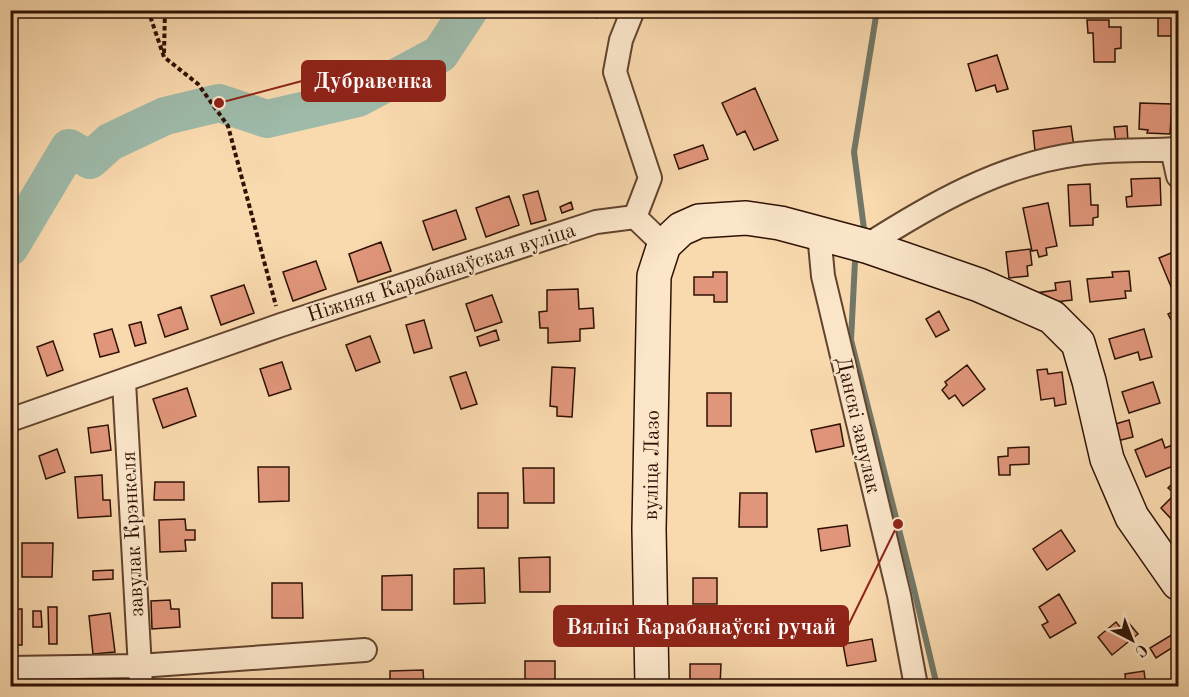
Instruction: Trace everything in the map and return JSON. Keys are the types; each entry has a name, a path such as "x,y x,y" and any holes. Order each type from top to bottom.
{"main road":[{"path":"664,245 681,229 699,221 746,218 780,223 866,246 979,285 1052,317 1078,343 1107,459 1132,517 1179,583"},
{"name":"вуліца Лазо","path":"652,687 650,529 654,276 664,245"}],"street":[{"path":"633,10 621,40 615,72 650,178 635,217 664,245"},
{"path":"866,246 913,216 1023,165 1078,154 1176,149 1179,176"},
{"name":"Ніжняя Карабанаўская вуліца","path":"10,420 281,325 596,222 635,217"},
{"name":"Данскі завулак","path":"819,233 824,276 899,595 916,687"},
{"name":"завулак Крэнкеля","path":"123,382 140,676"},
{"path":"10,668 140,676 365,650"}],"path":[{"path":"148,10 164,57 198,84 228,126 281,325"},
{"path":"164,57 165,10"}],"building":[{"path":"593,10 611,10 597,18"},
{"path":"1011,10 1038,10 1038,15 1018,15 1018,13 1011,13"},
{"path":"1158,10 1177,10 1176,36 1158,36"},
{"path":"1087,20 1109,20 1109,27 1121,27 1121,48 1115,49 1115,62 1094,62 1093,33 1088,33"},
{"path":"997,55 1008,89 997,92 995,85 976,91 968,64"},
{"path":"755,88 778,140 754,150 745,131 737,135 722,103"},
{"path":"1140,103 1172,104 1170,134 1147,133 1148,130 1139,129"},
{"path":"1071,126 1074,147 1035,151 1033,131"},
{"path":"1127,126 1128,142 1116,143 1114,127"},
{"path":"703,145 708,159 679,169 674,155"},
{"path":"1160,178 1161,205 1127,207 1126,197 1132,196 1131,179"},
{"path":"1090,184 1091,205 1098,205 1098,217 1093,218 1093,225 1070,226 1068,185"},
{"path":"538,191 546,220 531,224 523,195"},
{"path":"509,196 519,225 486,237 476,208"},
{"path":"571,202 573,209 562,213 560,207"},
{"path":"1048,203 1057,246 1046,248 1047,255 1039,257 1037,250 1032,251 1023,208"},
{"path":"456,210 466,239 433,250 423,221"},
{"path":"381,242 391,271 358,282 349,254"},
{"path":"1030,249 1032,265 1027,266 1028,276 1009,278 1006,252"},
{"path":"1171,253 1174,260 1178,258 1178,286 1172,289 1159,258"},
{"path":"316,261 326,289 293,301 283,272"},
{"path":"1129,271 1131,291 1125,291 1126,298 1090,302 1087,279 1113,277 1112,272"},
{"path":"713,272 727,272 727,302 714,302 714,295 694,295 694,277 713,277"},
{"path":"1070,281 1072,300 1037,304 1036,293 1056,290 1055,283"},
{"path":"244,285 254,313 221,325 211,296"},
{"path":"578,289 579,309 593,308 594,328 580,329 580,341 548,343 548,328 540,328 539,312 547,311 547,290"},
{"path":"492,295 502,322 475,331 466,304"},
{"path":"181,307 188,329 165,337 158,315"},
{"path":"1178,309 1178,330 1177,331 1168,314"},
{"path":"939,311 949,330 936,337 926,319"},
{"path":"424,320 432,348 414,353 406,325"},
{"path":"141,322 146,343 135,346 129,325"},
{"path":"112,329 119,352 100,357 94,334"},
{"path":"1144,329 1152,357 1140,360 1138,352 1115,359 1109,339"},
{"path":"496,330 499,340 480,346 477,337"},
{"path":"370,336 380,362 356,371 346,345"},
{"path":"53,341 63,370 47,376 37,347"},
{"path":"282,362 291,389 269,396 260,369"},
{"path":"967,365 985,389 963,406 955,395 949,399 942,390 947,385 945,382"},
{"path":"552,367 575,368 572,417 557,416 557,407 550,406"},
{"path":"1047,369 1048,374 1062,372 1066,404 1055,406 1054,398 1041,400 1037,370"},
{"path":"466,372 477,404 461,409 450,377"},
{"path":"1153,382 1160,403 1129,413 1122,392"},
{"path":"187,388 196,416 163,428 153,399"},
{"path":"707,393 731,393 731,426 707,426"},
{"path":"1129,420 1133,437 1117,441 1112,425"},
{"path":"840,424 844,446 816,452 811,430"},
{"path":"108,425 111,450 91,453 88,428"},
{"path":"1162,439 1165,448 1175,444 1178,464 1146,477 1135,450"},
{"path":"1029,447 1029,464 1010,465 1010,475 999,475 998,457 1008,456 1008,448"},
{"path":"57,449 65,472 46,479 39,456"},
{"path":"258,467 289,467 289,501 259,502"},
{"path":"523,468 554,468 554,503 524,503"},
{"path":"102,475 103,500 110,500 111,516 78,518 75,477"},
{"path":"1178,478 1178,519 1175,523 1161,508 1175,494 1168,488"},
{"path":"155,482 184,482 184,500 154,500"},
{"path":"478,493 508,493 508,528 478,528"},
{"path":"740,493 767,493 767,527 739,527"},
{"path":"185,519 186,530 195,530 195,540 185,540 186,551 160,552 159,520"},
{"path":"847,525 850,546 821,551 818,529"},
{"path":"1061,530 1075,551 1047,570 1033,549"},
{"path":"22,543 53,543 52,577 22,577"},
{"path":"550,557 550,592 520,592 519,558"},
{"path":"484,568 485,603 454,604 454,569"},
{"path":"113,570 113,579 93,580 93,571"},
{"path":"412,575 412,610 382,610 382,576"},
{"path":"693,578 717,578 717,604 693,604"},
{"path":"272,583 302,583 303,618 272,618"},
{"path":"1059,594 1076,623 1050,638 1042,625 1048,622 1039,607"},
{"path":"170,600 171,609 179,609 180,627 152,629 151,601"},
{"path":"48,607 57,607 57,644 49,644"},
{"path":"10,609 22,609 22,645 10,645"},
{"path":"33,611 41,611 42,627 33,627"},
{"path":"110,613 115,652 93,654 89,616"},
{"path":"1127,621 1138,634 1112,655 1098,637 1116,622 1120,627"},
{"path":"1173,634 1178,644 1156,658 1150,648"},
{"path":"872,639 876,661 847,666 843,644"},
{"path":"525,661 555,661 555,686 525,686"},
{"path":"690,664 721,664 720,686 690,686"},
{"path":"423,670 424,686 390,686 390,671"},
{"path":"1144,671 1146,686 1126,686 1125,674"},
{"path":"41,682 53,682 53,686 41,686"}],"waterway":[{"path":"10,247 69,148 90,160 110,142 165,116 219,103 267,119 358,98 440,54 469,10"},
{"path":"864,229 854,152 877,10"},
{"path":"855,261 851,340 937,686"}],"place":[{"name":"Дубравенка","path":"219,103"},
{"name":"Вялікі Карабанаўскі ручай","path":"898,524"}]}
